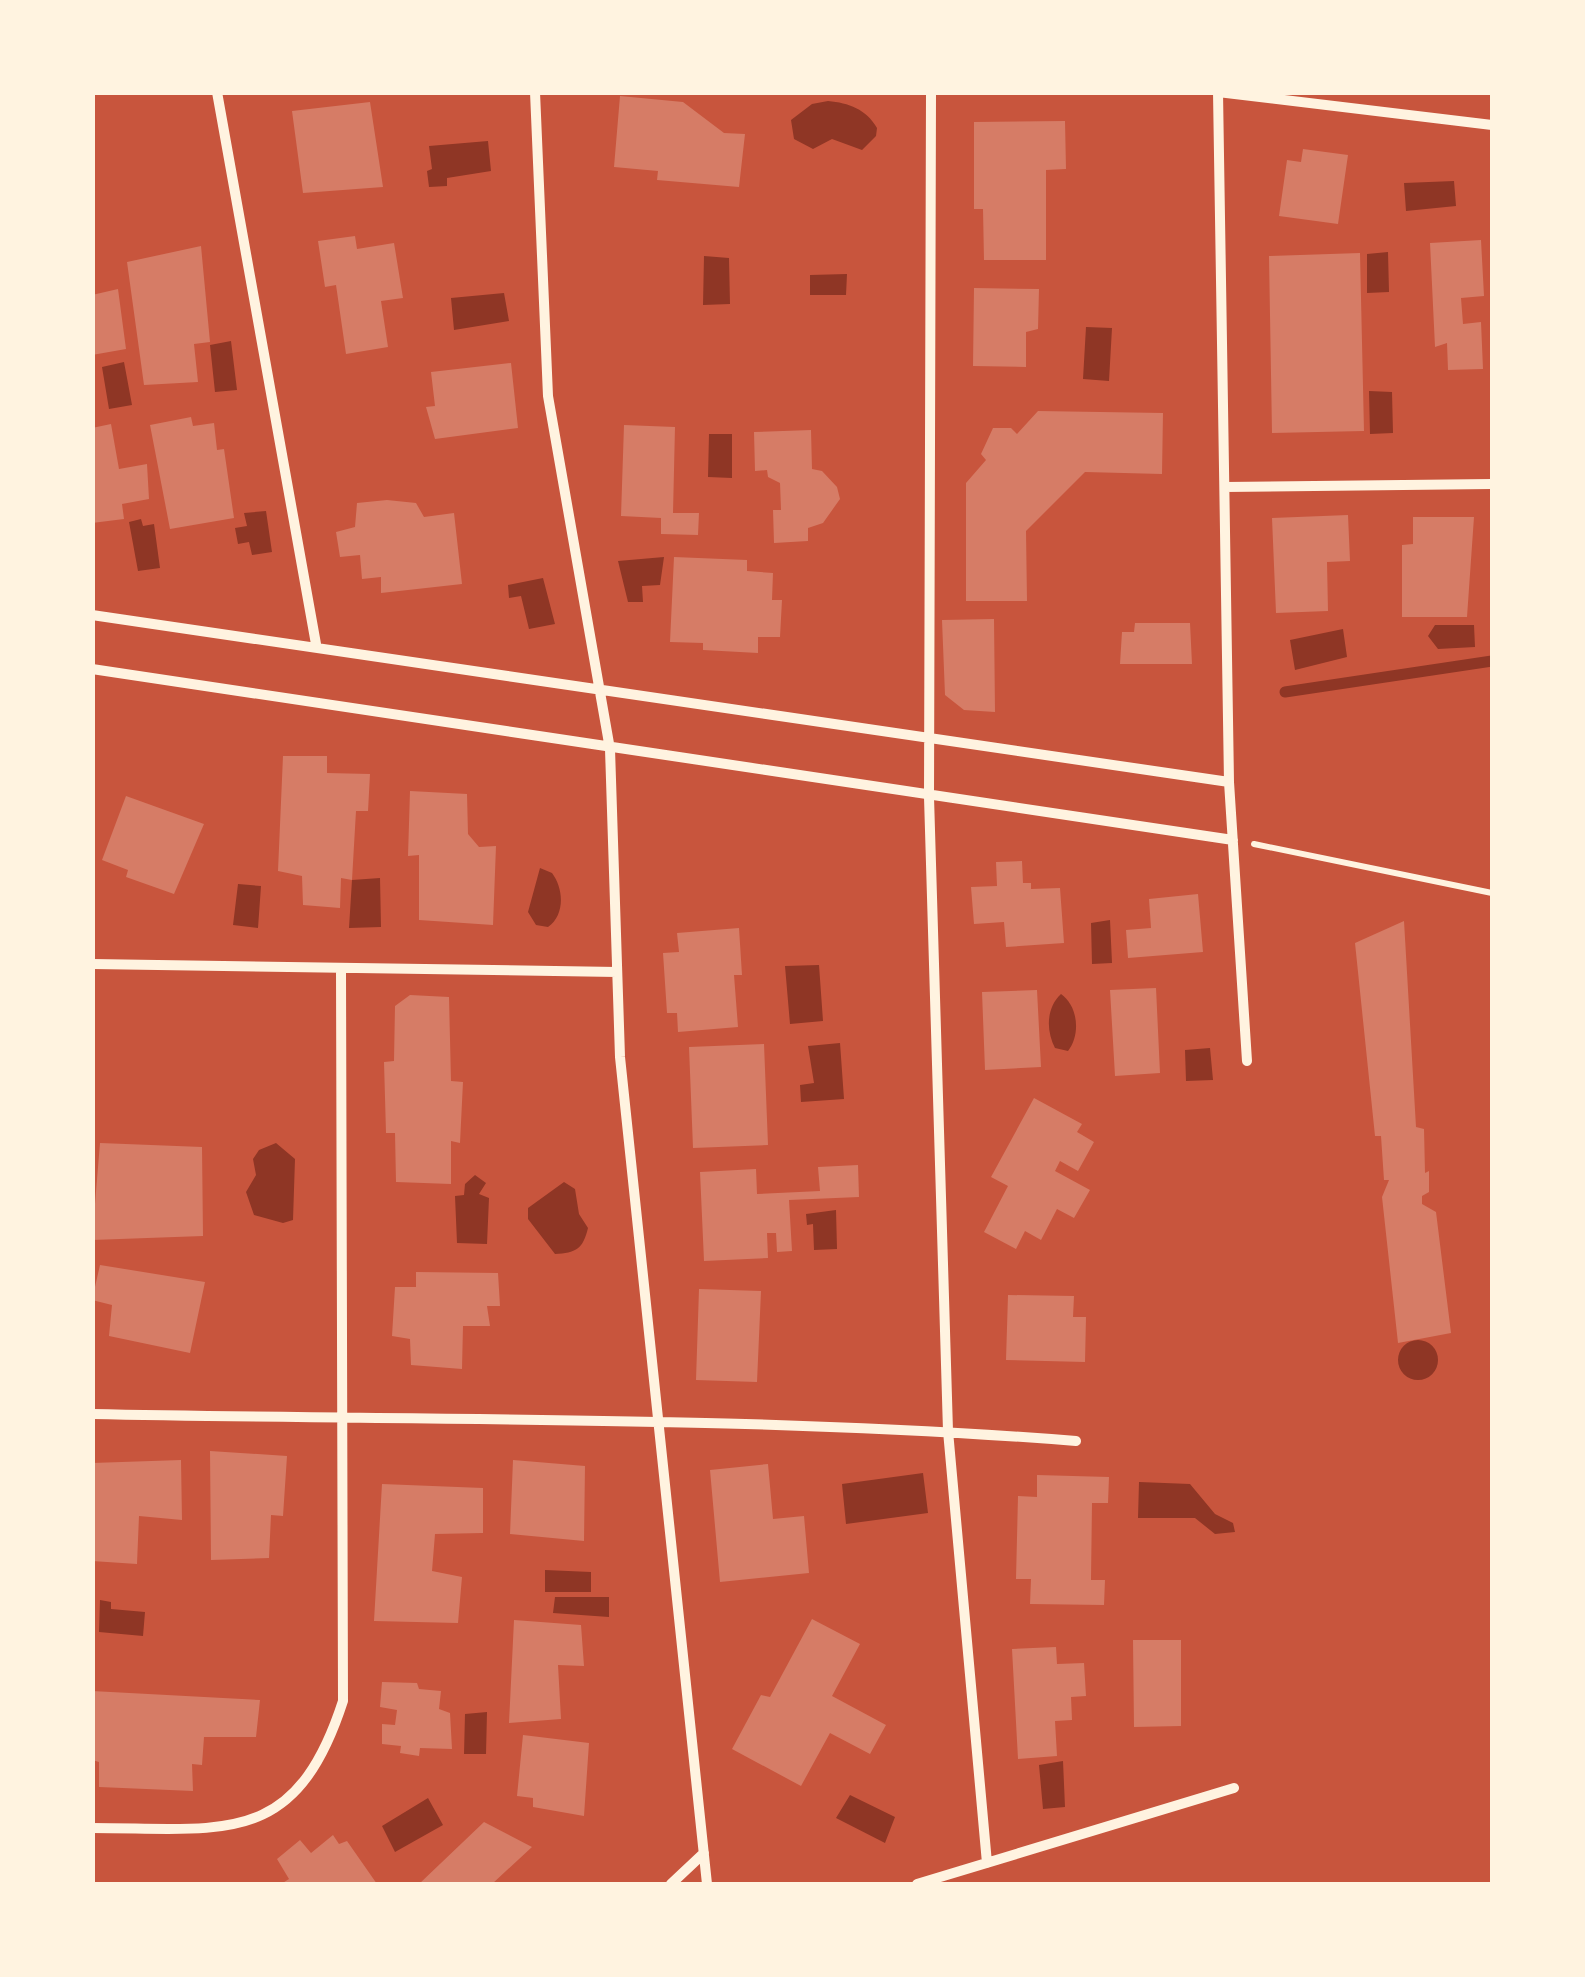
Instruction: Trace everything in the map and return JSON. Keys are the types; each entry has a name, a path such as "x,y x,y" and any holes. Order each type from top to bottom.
{"street":[{"path":"216,92 316,644"},
{"path":"535,92 548,396 610,749 620,1058 707,1884"},
{"path":"930,92 929,797 948,1431 987,1864"},
{"path":"1247,1061 1229,782 1218,92 1492,125"},
{"path":"1225,487 1492,484"},
{"path":"92,615 316,644 1229,782"},
{"path":"92,669 1234,840"},
{"path":"92,964 617,972"},
{"path":"92,1828 231,1828 268,1814 302,1785 328,1748 343,1701 341,969"},
{"path":"92,1414 659,1421 948,1431 1076,1441"},
{"path":"917,1884 1234,1788"},
{"path":"670,1884 704,1852"}],"path":[{"path":"1234,840 1492,893"}],"shaded area":[{"path":"828,101 856,108 873,121 876,136 862,150 832,139 813,149 794,139 791,120 812,104"},
{"path":"488,141 491,171 447,178 447,186 429,187 429,146"},
{"path":"1454,181 1456,206 1406,211 1404,183"},
{"path":"1388,252 1389,292 1367,293 1367,254"},
{"path":"704,256 729,258 730,304 703,305"},
{"path":"847,274 846,295 810,295 810,275"},
{"path":"504,293 509,321 454,330 451,298"},
{"path":"1086,327 1112,328 1109,381 1083,379"},
{"path":"231,341 237,390 215,392 210,345"},
{"path":"124,362 132,405 109,409 102,367"},
{"path":"1369,391 1392,392 1393,433 1370,434"},
{"path":"709,434 732,434 732,478 708,477"},
{"path":"266,511 272,552 252,555 249,542 238,544 235,528 247,526 244,513"},
{"path":"141,519 143,526 154,524 160,568 138,571 129,522"},
{"path":"664,557 660,585 642,586 643,602 628,602 618,561"},
{"path":"543,578 555,624 529,629 521,596 509,598 508,585"},
{"path":"1435,625 1474,625 1475,647 1438,649 1428,636"},
{"path":"1343,629 1347,657 1295,670 1290,640"},
{"path":"540,868 552,873 560,894 560,909 548,927 536,925 528,912"},
{"path":"380,878 381,927 349,928 352,880"},
{"path":"238,884 261,886 258,928 233,925"},
{"path":"1110,920 1112,963 1092,964 1091,923"},
{"path":"819,965 823,1021 790,1024 785,966"},
{"path":"1061,994 1076,1021 1075,1037 1068,1051 1055,1048 1049,1027 1052,1006"},
{"path":"840,1043 844,1099 801,1102 800,1085 814,1083 808,1046"},
{"path":"1210,1048 1213,1080 1186,1081 1185,1050"},
{"path":"276,1143 295,1159 293,1220 283,1223 254,1215 246,1192 256,1175 253,1159 259,1150"},
{"path":"475,1175 486,1183 479,1194 489,1198 487,1244 457,1243 455,1196 464,1195 465,1184"},
{"path":"564,1182 575,1189 579,1214 588,1228 578,1248 555,1254 528,1219 528,1208"},
{"path":"836,1210 837,1249 814,1250 813,1224 807,1225 806,1214"},
{"path":"1418,1340 1432,1346 1438,1360 1432,1374 1418,1380 1404,1374 1398,1360 1404,1346"},
{"path":"923,1473 928,1513 846,1524 842,1484"},
{"path":"1139,1482 1190,1484 1215,1514 1233,1523 1235,1532 1215,1534 1195,1518 1138,1518"},
{"path":"545,1570 591,1572 591,1592 545,1592"},
{"path":"555,1597 609,1597 609,1617 553,1613"},
{"path":"100,1600 111,1602 111,1609 145,1612 143,1636 99,1632"},
{"path":"487,1712 486,1754 464,1754 465,1714"},
{"path":"1063,1761 1065,1807 1043,1809 1039,1765"},
{"path":"850,1795 895,1817 885,1843 836,1818"},
{"path":"428,1798 443,1825 395,1852 382,1826"}],"building":[{"path":"620,96 683,102 724,133 745,134 739,187 657,180 658,171 614,167"},
{"path":"370,102 383,187 303,193 292,111"},
{"path":"1065,121 1066,169 1046,170 1046,260 984,260 983,209 974,209 974,122"},
{"path":"1303,149 1348,155 1338,224 1279,216 1287,160 1301,162"},
{"path":"355,236 357,249 394,243 403,298 381,301 388,347 346,354 336,285 325,287 318,241"},
{"path":"1481,240 1484,296 1461,298 1463,324 1481,322 1483,369 1448,370 1447,343 1435,347 1430,243"},
{"path":"201,246 210,342 194,344 198,382 144,385 127,262"},
{"path":"1360,253 1364,431 1272,433 1269,256"},
{"path":"974,288 1039,289 1038,329 1026,332 1026,367 973,366"},
{"path":"118,289 126,349 92,355 92,295"},
{"path":"511,363 518,428 435,439 426,407 435,406 431,372"},
{"path":"1038,411 1163,413 1162,474 1085,472 1026,531 1027,601 966,601 966,483 986,460 981,454 993,428 1011,428 1017,434"},
{"path":"191,417 193,426 214,423 217,450 224,449 234,518 170,529 150,425"},
{"path":"111,424 119,469 147,464 149,499 122,504 124,519 92,523 92,428"},
{"path":"624,425 675,427 673,513 699,513 698,535 661,534 661,518 621,516"},
{"path":"811,430 812,469 822,471 837,487 840,499 823,523 808,528 808,541 774,543 773,510 781,510 780,483 768,477 767,470 755,471 754,432"},
{"path":"357,503 416,503 424,517 454,513 462,584 381,593 381,577 362,579 360,555 340,557 336,532 355,527"},
{"path":"1348,515 1350,561 1327,562 1328,611 1276,613 1272,518"},
{"path":"1413,517 1474,517 1467,617 1402,617 1402,545 1413,544"},
{"path":"674,557 747,560 747,571 773,573 772,600 782,600 780,637 758,637 758,653 703,650 703,643 670,642"},
{"path":"994,619 995,712 964,710 945,695 942,620"},
{"path":"1135,623 1190,623 1192,664 1120,664 1122,632 1134,632"},
{"path":"283,756 327,756 327,773 370,774 368,811 356,811 352,880 341,878 340,908 303,905 302,876 278,871"},
{"path":"410,791 467,794 468,834 479,847 496,846 493,925 419,920 419,855 408,856"},
{"path":"126,796 204,824 174,894 126,877 128,870 102,860"},
{"path":"1022,861 1023,883 1031,883 1031,889 1060,888 1064,943 1006,947 1004,922 974,924 971,887 997,886 996,862"},
{"path":"1198,894 1203,952 1128,958 1126,930 1151,928 1149,899"},
{"path":"1404,921 1416,1127 1424,1129 1425,1173 1429,1171 1429,1192 1422,1196 1422,1204 1436,1212 1451,1333 1398,1343 1382,1197 1389,1180 1384,1180 1381,1136 1375,1136 1355,943"},
{"path":"739,928 742,975 734,975 738,1027 678,1032 677,1013 667,1013 663,953 679,952 677,933"},
{"path":"1156,988 1160,1073 1115,1076 1110,990"},
{"path":"1037,990 1041,1067 985,1070 982,992"},
{"path":"410,995 449,997 451,1081 463,1082 460,1143 451,1141 451,1184 396,1182 395,1133 386,1133 384,1062 394,1061 395,1006"},
{"path":"764,1044 768,1145 693,1148 689,1047"},
{"path":"1034,1098 1082,1124 1077,1132 1094,1142 1078,1171 1060,1161 1055,1171 1090,1190 1074,1218 1057,1209 1041,1240 1025,1231 1016,1249 984,1232 1008,1186 991,1177"},
{"path":"100,1143 202,1147 203,1236 92,1240"},
{"path":"858,1165 859,1197 789,1200 792,1251 777,1252 776,1233 767,1233 768,1258 704,1261 700,1172 756,1169 757,1194 820,1191 818,1167"},
{"path":"100,1265 205,1282 190,1353 109,1336 112,1305 92,1300"},
{"path":"416,1272 498,1273 500,1306 487,1306 490,1326 463,1326 462,1369 411,1365 410,1339 392,1336 395,1287 416,1287"},
{"path":"699,1289 761,1291 757,1382 696,1380"},
{"path":"1008,1295 1074,1296 1073,1317 1086,1317 1085,1362 1006,1360"},
{"path":"210,1451 287,1456 283,1516 271,1515 269,1558 211,1560"},
{"path":"181,1460 182,1520 139,1516 137,1564 92,1561 92,1463"},
{"path":"513,1460 585,1466 584,1541 510,1534"},
{"path":"768,1464 773,1519 804,1516 809,1573 720,1582 710,1470"},
{"path":"1037,1475 1109,1477 1108,1503 1092,1503 1091,1580 1105,1580 1104,1605 1030,1604 1031,1579 1016,1579 1018,1496 1037,1497"},
{"path":"382,1484 483,1488 483,1533 435,1534 432,1571 462,1577 458,1623 374,1621"},
{"path":"812,1619 860,1644 832,1696 886,1725 870,1754 830,1733 801,1786 732,1749 761,1695 770,1697"},
{"path":"514,1620 581,1625 584,1666 558,1665 561,1719 509,1723"},
{"path":"1133,1640 1181,1640 1181,1726 1134,1727"},
{"path":"1056,1647 1057,1664 1084,1663 1086,1696 1071,1697 1072,1720 1055,1721 1057,1756 1018,1759 1012,1649"},
{"path":"382,1682 417,1683 419,1689 441,1691 439,1709 450,1713 452,1749 420,1748 419,1756 400,1753 401,1746 382,1744 382,1724 395,1725 397,1710 380,1707"},
{"path":"92,1691 260,1700 256,1737 204,1737 202,1765 192,1764 193,1791 99,1787 99,1762 92,1760"},
{"path":"523,1735 589,1743 584,1816 533,1807 533,1798 517,1796"},
{"path":"484,1822 532,1847 492,1884 419,1884"},
{"path":"333,1835 339,1844 347,1841 377,1884 281,1884 289,1879 277,1859 300,1840 311,1853"}],"waterway":[{"path":"1285,692 1492,661"}]}
